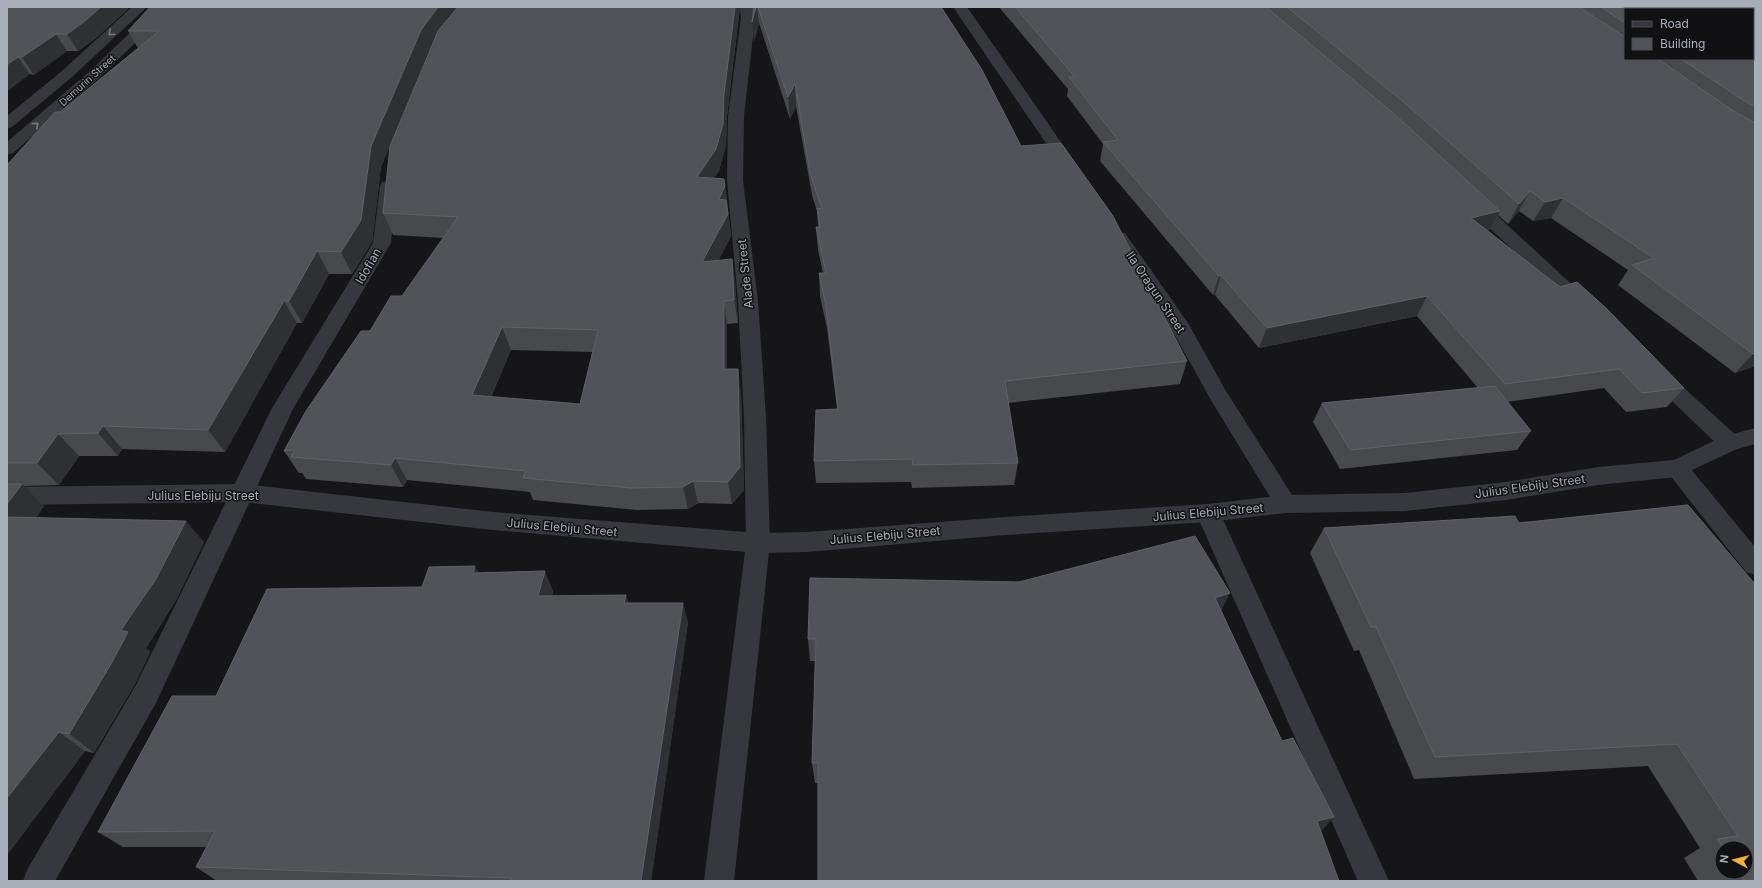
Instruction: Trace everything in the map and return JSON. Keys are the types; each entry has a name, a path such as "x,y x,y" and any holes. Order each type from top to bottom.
{"street":[{"name":"Demurin Street","path":"7,124 67,74 140,7"},
{"name":"Demurin Street","path":"7,150 95,74 165,7"},
{"name":"Alade Street","path":"719,881 758,543 755,417 749,308 735,180 736,116 748,18 746,7"},
{"path":"960,7 1079,180"},
{"name":"Idofian","path":"38,881 146,694 283,408 382,243 390,168"},
{"path":"1461,191 1598,319"},
{"name":"Ila Oragun Street","path":"1111,225 1181,328 1218,394 1286,504"},
{"path":"1644,362 1730,443"},
{"name":"Julius Elebiju Street","path":"7,496 243,493 493,521 758,543 807,542 1005,526 1208,513 1286,504 1405,502 1506,491 1598,476 1677,468 1730,443 1755,436"},
{"path":"1677,468 1755,565"},
{"path":"1208,513 1374,881"}],"building":[{"path":"7,7 101,7 67,34 56,34 22,57 18,57 7,65"},
{"path":"150,7 438,7 421,30 371,146 361,220 341,252 317,251 289,301 284,301 208,430 103,426 98,433 58,434 37,463 7,463 7,165 55,112 60,112 159,31 128,31"},
{"path":"458,7 735,7 724,94 723,124 716,149 697,177 724,179 725,186 719,199 726,200 728,214 702,262 732,259 734,300 724,301 724,369 738,369 740,467 728,482 693,481 683,487 631,488 523,478 526,471 395,458 391,465 291,457 295,450 284,451 306,411 361,331 370,331 391,296 402,296 458,217 383,213 390,146 438,31","holes":["502,327 598,330 580,404 472,395"]},
{"path":"754,7 756,7 752,22"},
{"path":"758,7 941,7 982,70 1021,146 1061,143 1113,216 1187,361 1005,381 1018,463 913,465 912,459 814,461 816,410 838,409 826,306 819,273 826,273 816,227 820,227 817,208 822,209 810,173 795,84 788,97"},
{"path":"1015,7 1266,7 1392,112 1500,211 1471,218 1560,287 1577,282 1606,308 1684,388 1642,393 1619,369 1505,384 1427,296 1267,328 1221,275 1219,276 1103,142 1118,140 1069,77 1075,77"},
{"path":"1287,7 1579,7 1624,36 1624,60 1659,60 1732,110 1755,123 1755,353 1753,354 1632,265 1654,258 1563,198 1545,202 1530,191 1519,204 1406,104"},
{"path":"1601,7 1678,8 1624,8 1624,22"},
{"path":"1755,40 1755,107 1683,60 1754,60"},
{"path":"1495,386 1531,431 1350,450 1322,403"},
{"path":"7,484 22,484 7,504"},
{"path":"1688,505 1755,584 1755,881 1743,880 1754,880 1754,840 1718,840 1717,839 1738,836 1677,744 1435,757 1376,627 1371,627 1324,528 1515,516 1519,523"},
{"path":"7,517 186,521 156,579 121,630 128,632 111,664 69,734 59,732 7,798"},
{"path":"1195,536 1230,593 1215,598 1282,741 1293,738 1334,817 1317,821 1339,881 818,881 818,763 812,763 816,639 808,639 810,578 1019,582"},
{"path":"475,566 473,573 545,571 538,596 626,595 624,603 683,603 641,881 510,881 511,878 196,867 215,831 98,832 172,696 216,696 267,589 422,587 429,567"}]}
